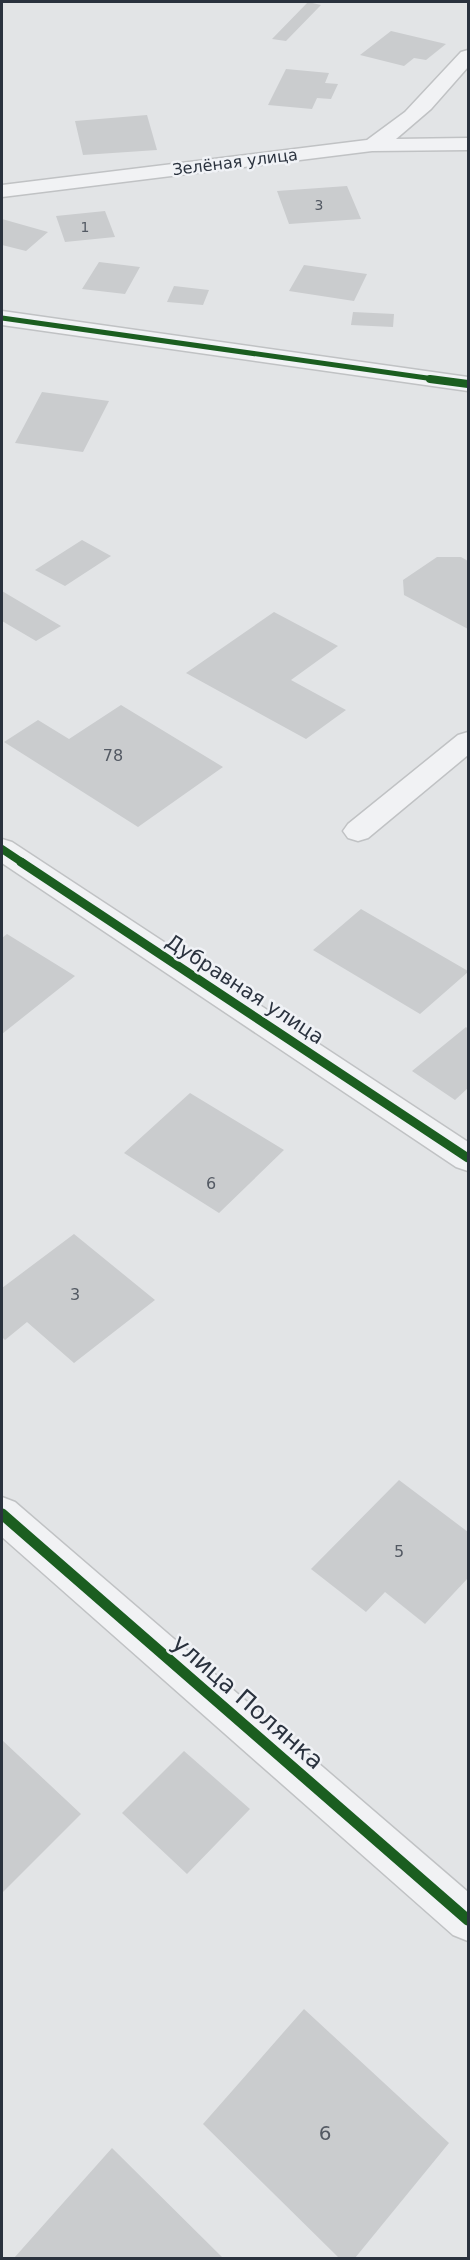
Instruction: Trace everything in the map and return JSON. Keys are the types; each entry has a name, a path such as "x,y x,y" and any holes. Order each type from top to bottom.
{"street":[{"path":"372,145 395,132 468,56"},
{"name":"Зелёная улица","path":"2,191 372,145 468,144"},
{"path":"2,318 468,384"},
{"path":"358,831 468,741"},
{"name":"Дубравная улица","path":"2,849 468,1158"},
{"name":"улица Полянка","path":"2,1514 468,1920"}],"building":[{"path":"308,2 321,5 286,41 272,39"},
{"path":"391,31 446,44 426,60 414,58 404,66 360,55"},
{"path":"286,69 329,73 325,83 338,84 331,99 317,98 312,109 268,105"},
{"path":"147,115 157,150 83,155 75,121"},
{"path":"347,186 361,219 289,224 277,191"},
{"path":"105,211 115,237 65,242 56,216"},
{"path":"2,219 48,232 26,251 2,245"},
{"path":"99,262 140,267 125,294 82,289"},
{"path":"304,265 367,274 354,301 289,291"},
{"path":"174,286 209,290 203,305 167,302"},
{"path":"353,312 394,314 393,327 351,325"},
{"path":"42,392 109,401 83,452 15,443"},
{"path":"82,540 111,556 65,586 35,570"},
{"path":"437,557 461,557 468,561 468,629 404,595 403,580"},
{"path":"2,591 61,626 36,641 2,621"},
{"path":"274,612 338,646 291,680 346,710 306,739 186,673"},
{"path":"121,705 223,767 138,827 4,742 38,720 69,739"},
{"path":"361,909 468,972 420,1014 313,950"},
{"path":"7,934 75,976 2,1034 2,938"},
{"path":"466,1027 468,1029 468,1088 455,1100 412,1071"},
{"path":"190,1093 284,1150 219,1213 124,1153"},
{"path":"74,1234 155,1300 74,1363 27,1322 5,1340 2,1337 2,1288"},
{"path":"399,1480 468,1532 468,1578 425,1624 385,1592 366,1612 311,1569"},
{"path":"2,1740 81,1814 2,1893"},
{"path":"184,1751 250,1809 187,1874 122,1813"},
{"path":"304,2009 449,2143 355,2258 339,2258 203,2124"},
{"path":"112,2148 223,2258 14,2258"}],"cycle path":[{"path":"2,318 468,384"},
{"path":"2,849 468,1158"},
{"path":"2,1514 468,1920"}]}
